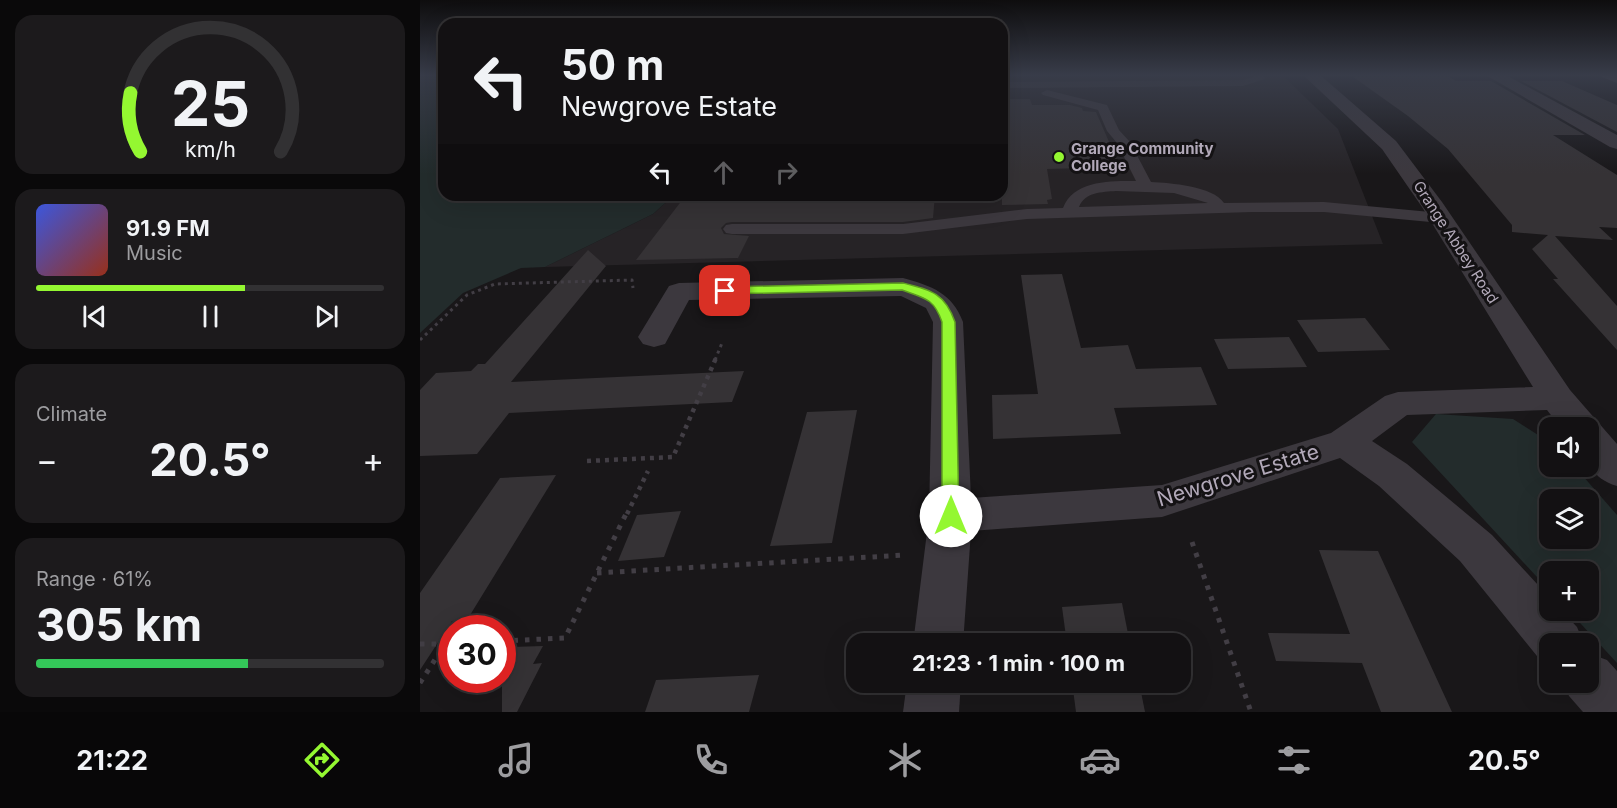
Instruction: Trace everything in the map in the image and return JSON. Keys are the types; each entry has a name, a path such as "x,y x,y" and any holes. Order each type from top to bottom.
{"street":[{"name":"Grange Abbey Road","path":"1347,107 1389,145 1441,218 1557,398 1572,417"},
{"path":"1552,107 1617,143"},
{"path":"654,337 679,292 903,287 929,295 943,306 948,322 949,534 939,633"},
{"name":"Newgrove Estate","path":"949,534 1162,501 1345,442 1398,404 1557,398"},
{"path":"1345,442 1392,475 1476,548 1549,633"},
{"path":"1599,449 1617,471"},
{"path":"1599,690 1617,710"},
{"path":"931,712 933,693"}],"lane":[{"path":"1100,107 1103,108 1113,131 1123,142 1146,187"},
{"path":"1070,212 1072,203 1080,194 1097,188 1146,187 1184,190 1214,200 1219,208"},
{"path":"732,229 903,229 985,218 1070,212 1219,208 1324,207 1441,218"}],"path":[{"path":"420,340 466,295 495,284 632,280 633,288"},
{"path":"587,461 672,456 722,343"},
{"path":"516,640 565,638 648,471"},
{"path":"597,573 949,534"},
{"path":"1192,542 1251,712"},
{"path":"420,644 438,644"},
{"path":"420,683 438,658"}],"shaded area":[{"path":"420,107 438,107 438,201 667,201 653,214 545,267 521,268 463,293 420,333"},
{"name":"Grange Community College","path":"1008,107 1315,107 1338,129 1383,244 545,267 653,214 667,201 1008,201"},
{"path":"1436,414 1513,419 1539,436 1539,477 1584,477 1594,489 1539,489 1539,549 1599,549 1599,494 1617,515 1617,663 1599,644 1599,633 1589,633 1578,621 1599,621 1599,561 1539,561 1539,579 1412,442"}],"building":[{"path":"1008,107 1079,107 1083,111 1096,112 1120,167 1047,169 1052,199 1047,200 1048,204 1002,205 1002,201 1008,201"},
{"path":"1396,107 1537,107 1585,135 1553,135 1617,175 1617,228 1599,227 1613,240 1555,236 1617,306 1617,350 1553,279 1558,279 1532,249 1548,235 1512,232 1512,225 1448,149"},
{"path":"1570,107 1617,107 1617,132"},
{"path":"681,201 934,201 933,218 903,222 726,223 721,228 724,234 749,236 738,258 636,260"},
{"path":"588,250 606,266 511,382 744,371 732,402 509,413 477,454 420,456 420,390 436,373 471,371 478,364 485,364"},
{"path":"1062,274 1081,348 1128,345 1136,369 1201,367 1217,405 1114,408 1121,434 993,439 992,395 1038,394 1021,275"},
{"path":"1365,318 1390,350 1318,352 1297,320"},
{"path":"1289,337 1307,367 1228,369 1214,339"},
{"path":"857,410 832,543 770,546 807,412"},
{"path":"556,475 470,615 438,615 438,642 420,670 420,593 500,478"},
{"path":"681,511 664,557 618,561 637,515"},
{"path":"1319,550 1378,551 1452,712 1381,712 1362,663 1276,661 1268,633 1350,634"},
{"path":"1122,603 1128,633 1066,633 1062,607"},
{"path":"543,646 533,664 542,663 517,712 502,712 502,693 516,693 516,647"},
{"path":"759,675 749,712 645,712 656,680"},
{"path":"1073,693 1141,693 1145,712 1076,712"}],"place":[{"name":"Grange Community College","path":"1059,157"}],"route":[{"path":"725,291 903,287 929,295 943,306 948,322 951,516"}]}
